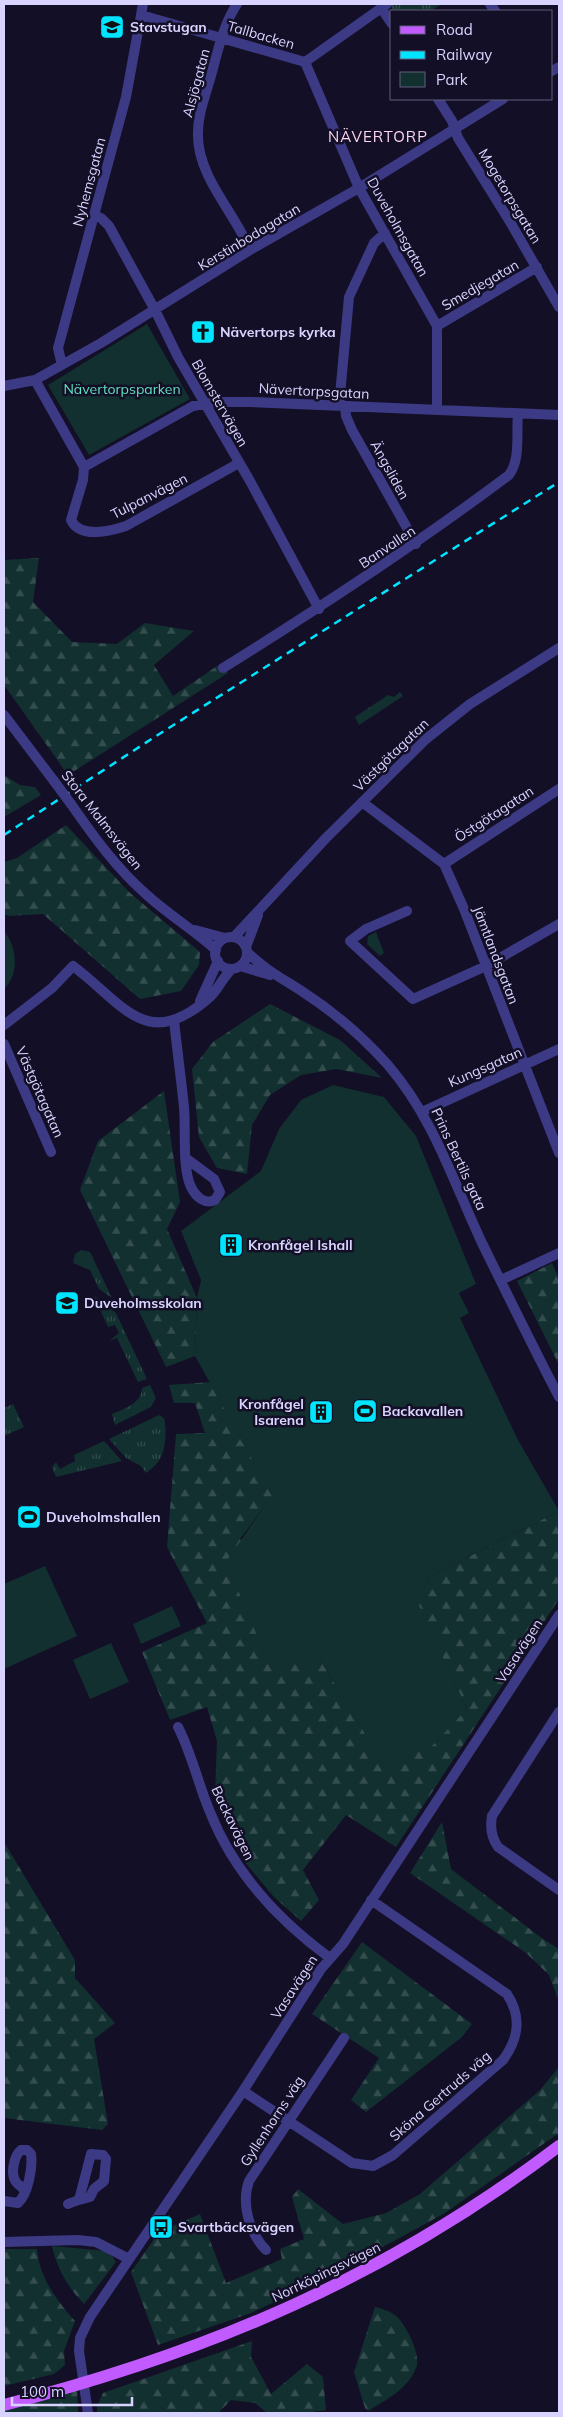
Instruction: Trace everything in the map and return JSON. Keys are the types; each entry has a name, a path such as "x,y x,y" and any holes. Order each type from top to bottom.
{"main road":[{"name":"Norrköpingsvägen","path":"4,2405 85,2383 174,2355 243,2328 323,2293 440,2228 490,2197 559,2146"}],"street":[{"name":"Nyhemsgatan","path":"62,365 58,348 126,97 143,4"},
{"name":"Alsjögatan","path":"237,4 228,20 198,124 199,147 212,182 250,250"},
{"name":"Tallbacken","path":"141,15 305,62 384,6"},
{"path":"384,6 390,20"},
{"name":"Duveholmsgatan","path":"305,62 359,188 437,326 437,410"},
{"name":"Mogetorpsgatan","path":"439,100 456,130 458,138 537,267 559,307"},
{"name":"Kerstinbodagatan","path":"4,386 35,380 62,365 155,310 250,250 456,130 501,100"},
{"name":"Blomstervägen","path":"94,216 106,221 203,403 239,463 319,609"},
{"name":"Ängsliden","path":"385,233 374,243 349,297 342,407 352,430 416,544"},
{"name":"Smedjegatan","path":"437,326 537,267"},
{"path":"35,380 84,468"},
{"name":"Nävertorpsgatan","path":"84,468 193,406 203,403 251,402 559,415"},
{"name":"Banvallen","path":"223,668 319,609 416,544 509,475 514,468 516,459 518,414"},
{"name":"Tulpanvägen","path":"84,468 83,480 70,520 73,525 80,529 95,532 110,531 126,526 239,463"},
{"name":"Västgötagatan","path":"230,938 362,802 441,726 470,704 559,648"},
{"name":"Stora Malmsvägen","path":"4,715 114,862 148,896 192,929 217,956"},
{"name":"Östgötagatan","path":"444,864 559,789"},
{"path":"362,802 444,864"},
{"name":"Jämtlandsgatan","path":"444,864 559,1153"},
{"name":"Västgötagatan","path":"247,950 262,907"},
{"path":"407,911 366,929 350,941 413,999 486,966 559,924"},
{"name":"Stora Malmsvägen","path":"192,929 230,938"},
{"path":"4,1025 52,988 72,966 137,1018 158,1023 174,1020 184,1016 199,1005 212,994 236,967 246,960 247,950 240,940 230,938 218,944 217,956 199,1005"},
{"name":"Prins Bertils gata","path":"247,950 278,977 327,1008 371,1046 404,1084 439,1143 483,1245 501,1280 504,1291 559,1397"},
{"path":"217,956 223,966 236,967"},
{"name":"Prins Bertils gata","path":"236,967 278,977"},
{"path":"174,1020 184,1107 187,1159"},
{"name":"Västgötagatan","path":"4,1044 52,1152"},
{"name":"Kungsgatan","path":"422,1112 559,1049"},
{"path":"501,1280 559,1253"},
{"name":"Vasavägen","path":"88,2413 85,2383 80,2367 80,2338 90,2317 243,2091 330,1958 343,1944 556,1627 559,1615"},
{"path":"559,1712 492,1816 490,1826 494,1841 498,1847 559,1890"},
{"name":"Backavägen","path":"178,1727 188,1746 196,1779 210,1815 241,1871 261,1898 304,1938 330,1958"},
{"name":"Sköna Gertruds väg","path":"243,2091 352,2163 373,2166 393,2155 503,2060 516,2039 518,2029 516,2010 507,1994 371,1900"},
{"name":"Gyllenhorns väg","path":"266,2250 259,2242 247,2214 246,2189 258,2164 344,2038"},
{"path":"4,2201 18,2203 23,2198 25,2190"},
{"path":"68,2204 79,2200"},
{"path":"4,2242 78,2240 96,2242 129,2259"}],"green space":[{"path":"391,4 442,4 432,10 392,10"},
{"name":"Nävertorpsparken","path":"147,324 190,399 89,455 48,385"},
{"path":"39,558 33,602 72,642 117,644 145,623 194,631 154,665 173,696 220,664 228,673 68,775 4,685 4,560"},
{"path":"400,692 403,696 359,725 355,717 388,695 394,697"},
{"path":"4,775 20,785 35,787 41,795 4,817"},
{"path":"66,825 129,892 200,952 199,965 181,991 140,999 43,914 9,916 4,914 4,862 17,858"},
{"path":"4,931 12,944 15,960 13,976 4,989"},
{"path":"376,932 384,953 380,956 367,944 368,936"},
{"path":"270,1004 340,1040 382,1078 336,1069 301,1075 270,1095 252,1125 247,1174 217,1168 199,1137 192,1069 213,1042"},
{"name":"Backavallen","path":"333,1085 384,1097 416,1136 476,1284 459,1293 469,1313 460,1318 518,1440 559,1511 428,1577 419,1606 467,1709 432,1746 385,1767 320,1659 270,1666 226,1562 272,1495 195,1356 197,1298 201,1280 181,1231 261,1171 279,1129 301,1100"},
{"path":"164,1091 180,1202 167,1229 197,1298 195,1356 166,1367 80,1190 98,1141"},
{"path":"81,1250 90,1252 112,1298 99,1289 90,1270 73,1263 75,1254"},
{"path":"552,1263 559,1279 559,1365 517,1281"},
{"path":"94,1296 116,1313 147,1379 138,1382 117,1338 109,1341 119,1333 115,1325 108,1327"},
{"path":"211,1382 273,1495 240,1539 320,1659 385,1766 467,1709 418,1606 428,1577 559,1511 559,1599 396,1847 346,1815 303,1870 319,1900 301,1921 274,1897 244,1861 215,1794 217,1741 207,1707 170,1720 142,1652 207,1623 167,1547 176,1434 205,1433 195,1403 174,1403 169,1385"},
{"path":"150,1385 156,1398 151,1407 115,1425 112,1414 136,1402 142,1388"},
{"path":"13,1404 24,1427 4,1436 4,1408"},
{"path":"159,1415 164,1418 165,1423 166,1434 163,1452 158,1462 146,1473 141,1466 126,1458 109,1439"},
{"path":"104,1441 122,1461 56,1477 52,1467 56,1462 60,1469 75,1461 74,1455"},
{"path":"45,1566 77,1636 4,1669 4,1584"},
{"path":"172,1606 181,1626 141,1644 133,1624"},
{"path":"111,1643 129,1682 90,1699 73,1660"},
{"path":"442,1822 451,1869 559,1949 559,2002 549,1975 526,1953 410,1873"},
{"path":"4,1842 75,1960 75,1978 115,2023 94,2039 108,2124 102,2130 4,2118"},
{"path":"362,1942 472,2024 462,2037 366,2112 351,2100 379,2058 312,2014"},
{"path":"559,2067 559,2133 445,2213 328,2277 251,2313 158,2345 131,2272 159,2232 200,2214 226,2283 282,2259 280,2249 304,2239 292,2197 298,2189 343,2224 386,2213 420,2194 540,2090"},
{"path":"52,2246 107,2251 116,2262 84,2304 64,2277"},
{"path":"4,2249 37,2249 38,2259 45,2279 75,2321 64,2351 65,2365 54,2374 4,2386"},
{"path":"375,2307 389,2311 400,2320 412,2341 417,2356 417,2363 408,2382 402,2388 368,2411 365,2408 354,2372"},
{"path":"252,2341 251,2357 271,2394 307,2364 323,2377 326,2410 305,2413 267,2413 255,2403 231,2400 218,2413 97,2413 97,2406 103,2393"},
{"path":"77,2389 78,2413 4,2413 4,2408"}],"railway":[{"path":"4,835 153,738 559,482"}],"place":[{"name":"Stavstugan","path":"112,27"},
{"name":"Nävertorps kyrka","path":"203,332"},
{"name":"Kronfågel Ishall","path":"231,1245"},
{"name":"Duveholmsskolan","path":"67,1303"},
{"name":"Backavallen","path":"365,1411"},
{"name":"Kronfågel Isarena","path":"321,1412"},
{"name":"Duveholmshallen","path":"29,1517"},
{"name":"Svartbäcksvägen","path":"161,2227"}],"district":[{"name":"NÄVERTORP","path":"378,136"}]}
